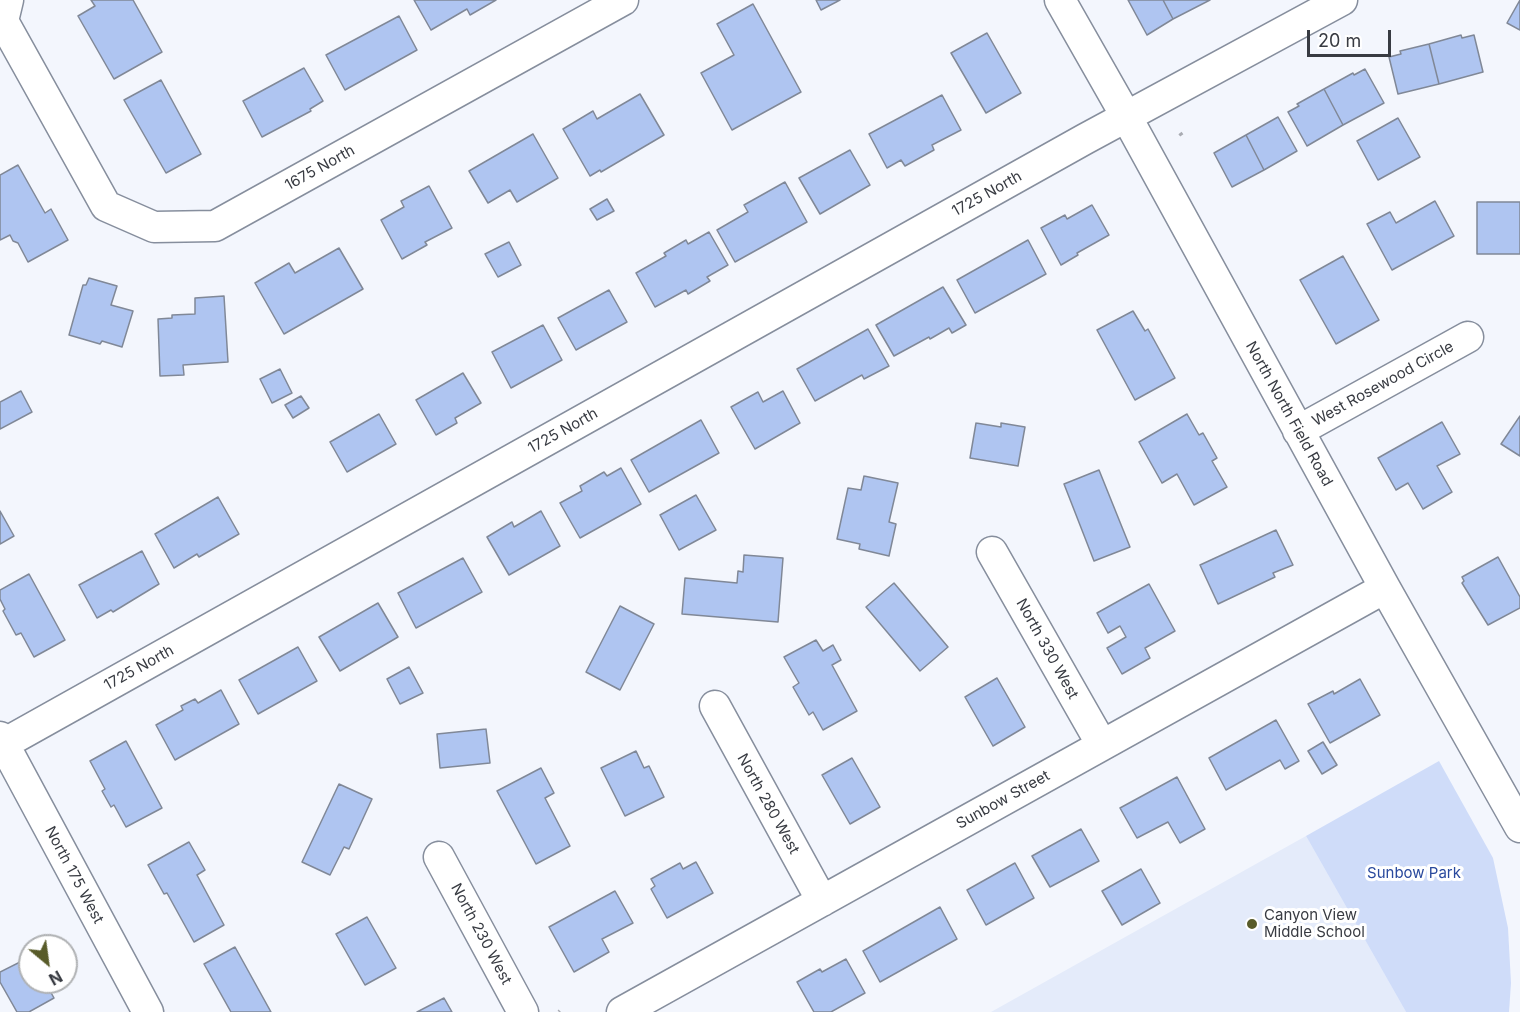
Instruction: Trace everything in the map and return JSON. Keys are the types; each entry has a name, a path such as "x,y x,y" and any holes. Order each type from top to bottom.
{"street":[{"name":"1675 North","path":"8,0 3,21 106,206 154,227 214,226 623,0"},
{"name":"North North Field Road","path":"1060,0 1385,588 1520,827"},
{"name":"1725 North","path":"1,742 1126,116 1342,0"},
{"name":"West Rosewood Circle","path":"1298,431 1468,337"},
{"name":"North 330 West","path":"992,552 1102,746"},
{"name":"Sunbow Street","path":"622,1012 1385,588"},
{"name":"North 280 West","path":"715,706 822,901"},
{"name":"North 175 West","path":"1,742 148,1012"},
{"name":"North 230 West","path":"440,857 523,1012"}],"shaded area":[{"name":"Canyon View Middle School","path":"1306,836 1406,1012 991,1012"}],"green space":[{"name":"Sunbow Park","path":"1439,761 1493,858 1508,928 1511,983 1509,1012 1406,1012 1306,836"}],"building":[{"path":"91,0 133,0 162,52 114,79 78,16 95,6"},
{"path":"414,0 496,0 470,15 467,9 431,30"},
{"path":"816,0 840,0 821,10"},
{"path":"1128,0 1163,0 1173,19 1147,35"},
{"path":"1163,0 1210,0 1173,19"},
{"path":"1520,0 1520,30 1507,23"},
{"path":"753,4 801,92 732,130 701,73 734,55 717,24"},
{"path":"399,16 417,50 345,90 326,55"},
{"path":"987,33 1021,93 986,113 951,53"},
{"path":"1461,35 1462,38 1474,35 1483,72 1439,84 1429,44"},
{"path":"1429,44 1439,84 1398,94 1389,57 1401,54 1400,51"},
{"path":"304,68 323,101 310,109 311,111 262,137 243,101"},
{"path":"1365,69 1384,103 1343,125 1324,89"},
{"path":"161,80 201,154 166,173 124,100"},
{"path":"1324,89 1343,125 1307,146 1288,112 1299,106 1297,104"},
{"path":"640,94 664,135 601,172 600,170 590,176 563,129 593,111 597,119"},
{"path":"942,95 961,130 932,145 934,150 905,166 901,160 887,168 869,134"},
{"path":"1278,117 1297,151 1264,170 1246,135"},
{"path":"1398,118 1420,157 1378,180 1357,141"},
{"path":"533,134 558,178 517,202 510,190 488,203 469,171"},
{"path":"1246,135 1264,170 1232,187 1214,153"},
{"path":"850,150 870,185 820,214 799,178"},
{"path":"18,165 45,213 51,209 68,240 28,262 18,243 13,241 10,235 0,240 0,175"},
{"path":"785,182 807,222 735,262 717,230 748,212 744,205"},
{"path":"429,186 452,228 425,242 427,245 402,259 381,220 404,207 401,201"},
{"path":"607,199 614,211 597,220 590,209"},
{"path":"1435,201 1454,236 1392,270 1367,224 1390,212 1396,223"},
{"path":"1477,202 1520,202 1520,254 1477,254"},
{"path":"1092,205 1109,235 1061,265 1041,228 1065,215 1067,219"},
{"path":"709,232 728,265 707,277 710,281 688,294 686,290 655,307 636,273 666,256 664,253 686,240 688,244"},
{"path":"1028,240 1046,274 975,313 957,280"},
{"path":"509,242 521,265 498,277 485,254"},
{"path":"339,248 363,289 284,334 255,283 289,263 295,273"},
{"path":"1343,256 1379,320 1336,344 1300,280"},
{"path":"89,278 117,286 111,305 133,311 122,347 102,341 100,344 69,335 83,285 86,285"},
{"path":"943,287 966,325 952,333 949,328 894,356 876,325"},
{"path":"609,290 627,322 576,350 558,318"},
{"path":"224,296 228,362 183,365 184,375 160,376 158,319 172,318 172,315 195,314 195,298"},
{"path":"1133,311 1145,331 1148,329 1175,378 1135,400 1097,330"},
{"path":"543,325 562,360 511,388 492,352"},
{"path":"868,329 889,366 864,379 862,375 815,401 797,369"},
{"path":"280,369 292,393 272,403 260,379"},
{"path":"463,373 481,403 455,418 457,423 436,435 416,400"},
{"path":"21,391 32,412 0,429 0,402"},
{"path":"783,391 800,423 755,449 731,407 758,392 763,402"},
{"path":"301,396 309,408 293,418 285,405"},
{"path":"379,414 396,444 347,472 330,442"},
{"path":"1187,414 1199,435 1203,433 1217,458 1212,461 1227,487 1194,505 1177,474 1162,483 1139,442"},
{"path":"1520,416 1520,456 1501,444"},
{"path":"701,420 719,453 649,492 631,460"},
{"path":"1442,422 1460,454 1437,466 1452,492 1423,509 1408,483 1396,490 1378,458"},
{"path":"976,423 1001,427 1001,423 1025,427 1018,466 970,458"},
{"path":"621,468 641,504 580,538 560,503 582,491 580,486 604,472 607,476"},
{"path":"1099,470 1130,547 1094,561 1064,484"},
{"path":"864,476 898,483 889,522 896,524 889,556 859,549 860,544 837,539 848,488 861,490"},
{"path":"696,495 716,530 679,550 660,515"},
{"path":"218,497 239,534 199,557 197,554 174,568 155,534"},
{"path":"0,511 14,536 0,544"},
{"path":"541,511 560,546 509,575 487,537 512,522 514,527"},
{"path":"1276,530 1293,565 1273,573 1275,577 1218,604 1200,565"},
{"path":"142,551 159,584 113,612 111,610 97,618 79,585"},
{"path":"744,555 783,558 778,622 682,614 685,578 737,583 738,571 743,572"},
{"path":"1498,557 1520,597 1520,608 1488,625 1462,583 1464,581 1462,577"},
{"path":"463,558 482,592 416,628 398,593"},
{"path":"29,574 65,640 34,657 21,633 16,635 3,611 5,609 0,599 0,590"},
{"path":"894,583 948,647 920,671 866,607"},
{"path":"1149,584 1175,631 1145,648 1150,658 1122,674 1107,648 1126,637 1120,626 1108,633 1097,613"},
{"path":"378,603 398,637 340,671 319,637"},
{"path":"620,606 654,624 620,690 586,672"},
{"path":"816,640 823,651 833,645 841,660 832,665 857,711 823,730 813,712 809,715 793,687 799,683 784,657"},
{"path":"298,647 317,681 258,714 239,680"},
{"path":"409,667 423,693 400,704 387,679"},
{"path":"997,678 1025,727 993,746 965,697"},
{"path":"1360,679 1380,715 1330,743 1308,704 1333,691 1334,694"},
{"path":"221,690 239,724 175,760 156,725 183,710 181,706 195,699 198,703"},
{"path":"1276,720 1299,761 1285,769 1280,760 1226,790 1209,758"},
{"path":"486,729 490,763 440,768 437,734"},
{"path":"126,741 162,808 126,827 114,805 111,807 102,791 105,789 90,761"},
{"path":"1323,742 1337,765 1322,774 1308,751"},
{"path":"636,751 644,768 649,766 664,797 625,816 601,768"},
{"path":"852,758 880,807 850,824 822,775"},
{"path":"541,768 554,793 545,798 570,846 536,864 497,791"},
{"path":"1177,777 1205,829 1180,843 1168,822 1137,838 1120,808"},
{"path":"339,784 372,799 349,849 344,847 330,875 302,862"},
{"path":"1081,829 1099,861 1050,887 1032,856"},
{"path":"189,842 205,870 197,875 224,925 194,942 167,893 164,894 148,865"},
{"path":"696,862 713,893 667,918 651,889 655,886 651,879 680,863 683,869"},
{"path":"1015,863 1034,898 986,925 967,890"},
{"path":"1141,869 1160,903 1122,925 1102,891"},
{"path":"615,891 633,923 602,939 609,952 574,972 549,927"},
{"path":"940,907 957,939 880,982 863,951"},
{"path":"367,917 396,968 365,985 336,934"},
{"path":"235,947 271,1012 231,1012 204,964"},
{"path":"846,959 865,993 831,1012 814,1012 797,982 820,969 822,972"},
{"path":"18,963 18,994 52,994 54,998 29,1012 17,1012 0,982 0,972"},
{"path":"444,998 452,1012 417,1012"}],"place":[{"name":"Canyon View Middle School","path":"1252,924"}]}
